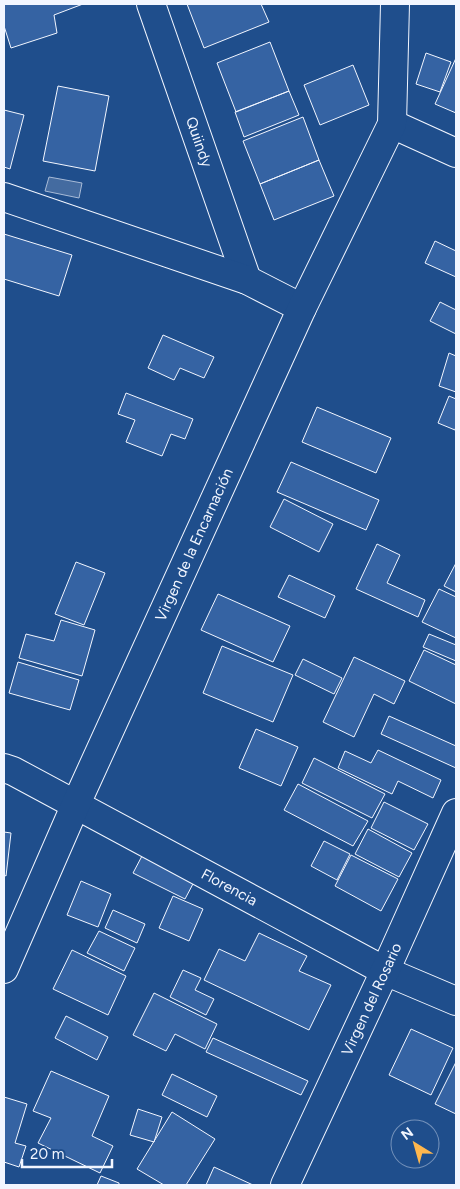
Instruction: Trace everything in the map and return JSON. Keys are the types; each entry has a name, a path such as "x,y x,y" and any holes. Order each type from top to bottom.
{"street":[{"name":"Quiindy","path":"151,4 247,280"},
{"path":"395,4 392,124 456,153"},
{"name":"Virgen de la Encarnación","path":"4,968 76,804 302,308 392,124"},
{"path":"4,197 247,280 302,308"},
{"name":"Florencia","path":"4,768 76,804 384,971 456,1001"},
{"name":"Virgen del Rosario","path":"285,1185 456,813"}],"water":[{"path":"49,177 82,183 79,198 45,191"}],"building":[{"path":"4,4 83,4 54,15 57,33 11,48 4,26"},
{"path":"187,4 261,4 269,22 204,48"},
{"path":"270,42 289,91 236,112 217,63"},
{"path":"426,53 451,62 440,92 416,84"},
{"path":"456,58 456,113 435,104"},
{"path":"353,65 369,105 320,125 304,85"},
{"path":"58,86 109,96 95,171 43,161"},
{"path":"289,91 299,115 244,137 235,112"},
{"path":"4,110 24,115 10,169 4,167"},
{"path":"303,117 319,160 260,184 243,141"},
{"path":"319,160 334,196 274,220 260,184"},
{"path":"4,234 72,255 59,296 4,279"},
{"path":"435,241 456,251 456,277 425,263"},
{"path":"440,302 456,310 456,334 430,321"},
{"path":"163,335 214,357 204,378 180,368 174,380 148,368"},
{"path":"449,353 456,356 456,392 439,386"},
{"path":"126,393 193,419 185,439 171,434 162,456 126,442 135,420 118,414"},
{"path":"449,396 456,399 455,430 438,423"},
{"path":"317,407 391,438 376,473 302,442"},
{"path":"291,462 379,500 366,530 277,492"},
{"path":"284,499 333,524 319,552 270,527"},
{"path":"377,544 400,555 387,583 425,600 418,617 356,589"},
{"path":"76,562 105,573 84,625 55,614"},
{"path":"456,563 456,592 444,586"},
{"path":"289,575 335,596 325,618 278,597"},
{"path":"439,589 456,597 456,638 422,622"},
{"path":"218,594 290,626 273,662 201,630"},
{"path":"61,620 95,630 82,676 19,658 26,634 54,641"},
{"path":"429,634 456,645 456,661 423,647"},
{"path":"222,646 293,675 273,722 203,693"},
{"path":"424,650 456,665 456,704 409,681"},
{"path":"354,657 405,681 394,704 374,694 354,737 323,722"},
{"path":"303,659 342,678 334,694 295,675"},
{"path":"18,662 79,680 70,710 9,693"},
{"path":"389,716 456,746 456,768 381,734"},
{"path":"256,729 298,747 281,786 239,768"},
{"path":"378,750 441,780 433,798 398,781 392,794 338,768 345,751 371,763"},
{"path":"314,758 385,794 372,818 302,783"},
{"path":"298,784 368,821 353,846 284,810"},
{"path":"384,802 428,824 414,850 371,828"},
{"path":"368,829 412,853 399,877 355,854"},
{"path":"4,832 11,833 6,876 4,875"},
{"path":"324,841 350,854 337,880 311,866"},
{"path":"351,855 398,879 381,911 335,886"},
{"path":"142,856 194,882 185,899 133,873"},
{"path":"81,881 111,894 98,927 67,915"},
{"path":"173,896 203,909 189,941 159,928"},
{"path":"113,910 145,924 137,943 105,928"},
{"path":"99,931 135,948 124,971 87,953"},
{"path":"259,933 307,956 299,971 331,985 309,1030 204,980 219,949 245,961"},
{"path":"72,950 126,976 108,1015 53,989"},
{"path":"183,970 201,978 195,990 214,999 206,1015 170,997"},
{"path":"154,993 217,1024 205,1049 175,1034 166,1051 133,1035"},
{"path":"66,1016 108,1037 97,1060 55,1038"},
{"path":"411,1029 453,1048 431,1095 389,1075"},
{"path":"213,1038 308,1081 301,1095 206,1052"},
{"path":"456,1062 456,1114 435,1104"},
{"path":"51,1071 109,1096 92,1136 113,1146 100,1173 38,1143 51,1118 33,1111"},
{"path":"172,1074 217,1096 207,1117 162,1095"},
{"path":"4,1097 27,1104 15,1143 26,1146 19,1167 4,1162"},
{"path":"138,1109 162,1117 154,1142 130,1135"},
{"path":"172,1112 215,1139 186,1185 164,1185 137,1169"},
{"path":"214,1167 253,1185 206,1185"},
{"path":"101,1176 119,1183 119,1185 97,1185"}]}
